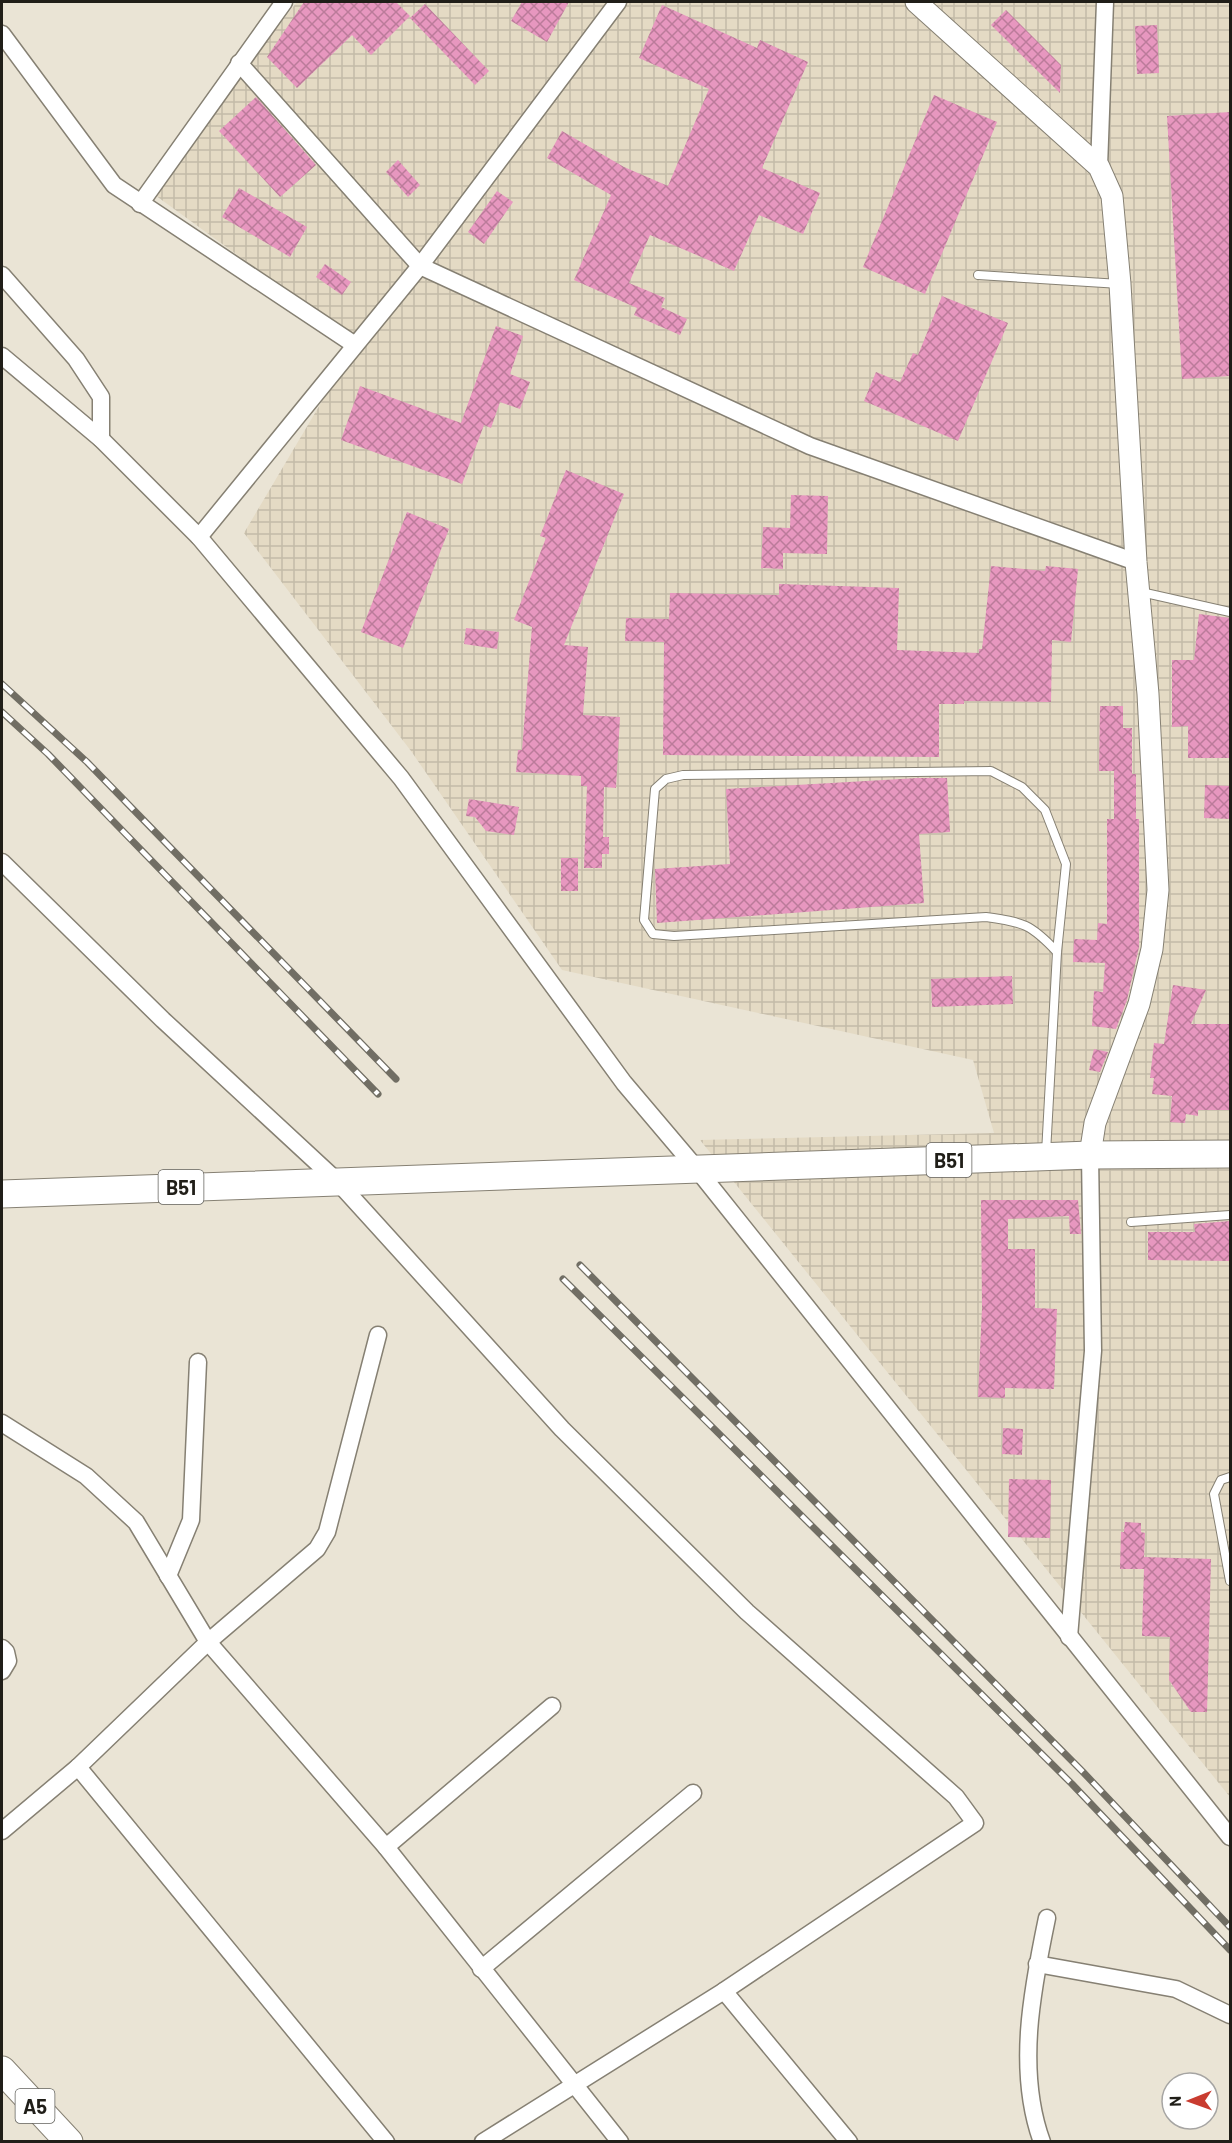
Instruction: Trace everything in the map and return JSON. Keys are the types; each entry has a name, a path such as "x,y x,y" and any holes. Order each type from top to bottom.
{"highway":[{"name":"B51","path":"2,1194 1090,1155 1230,1154"},
{"name":"A5","path":"4,2079 69,2142"}],"street":[{"path":"140,204 285,2"},
{"path":"199,537 420,266 618,2"},
{"path":"916,2 1099,167 1112,196 1120,284 1136,562 1148,694 1157,902 1152,949 1139,1004 1095,1123 1090,1155 1093,1351 1069,1637"},
{"path":"1099,167 1105,2"},
{"path":"2,34 114,185 355,345"},
{"path":"239,63 420,266 810,446 1136,562"},
{"path":"2,275 76,359 101,398 101,439"},
{"path":"2,356 101,439 199,537 401,778 624,1083 696,1168 1230,1837"},
{"path":"2,862 164,1020 337,1181 562,1429 747,1612 956,1797 975,1823 724,1990 483,2142"},
{"path":"2,1831 78,1767 208,1642 317,1549 327,1532 378,1335"},
{"path":"168,1576 191,1520 198,1362"},
{"path":"2,1423 86,1476 136,1522 208,1642 386,1847 620,2142"},
{"path":"2,1648 6,1652 8,1661 2,1671"},
{"path":"386,1847 552,1706"},
{"path":"78,1767 386,2142"},
{"path":"481,1969 693,1793"},
{"path":"1042,2142 1034,2120 1027,2060 1037,1964 1047,1918"},
{"path":"1037,1964 1176,1989 1230,2015"},
{"path":"724,1990 849,2142"}],"lane":[{"path":"978,275 1120,284"},
{"path":"1140,592 1230,612"},
{"path":"1046,1157 1057,952 1066,864 1045,810 1022,787 991,771 683,775 666,779 655,789 644,920 653,934 674,936 986,917 1016,921 1038,931 1057,952"},
{"path":"1131,1222 1230,1215"},
{"path":"1230,1477 1221,1480 1214,1494 1230,1581"}],"shaded area":[{"path":"297,2 1230,2 1230,1797 700,1140 994,1133 973,1060 562,970 411,751 244,533 357,342 148,190"}],"building":[{"path":"304,2 396,2 410,16 371,55 352,35 297,88 267,57"},
{"path":"522,2 569,2 547,42 511,21"},
{"path":"425,4 489,71 475,85 410,18"},
{"path":"662,5 757,48 760,40 808,62 762,168 820,193 803,234 759,215 734,271 650,235 629,283 665,298 661,307 687,319 680,335 634,315 637,308 574,280 611,195 547,158 562,131 624,167 668,186 709,89 639,58"},
{"path":"1006,10 1061,65 1060,93 991,25"},
{"path":"1157,25 1159,73 1137,74 1135,26"},
{"path":"934,95 997,122 925,294 863,267"},
{"path":"256,97 316,165 280,197 219,131"},
{"path":"1230,112 1230,376 1182,379 1167,116"},
{"path":"398,160 420,185 408,197 386,172"},
{"path":"239,188 307,227 290,257 222,217"},
{"path":"497,191 513,202 484,244 468,232"},
{"path":"325,264 351,282 342,295 316,277"},
{"path":"942,296 1008,323 958,441 864,401 876,372 900,382 913,353 918,355"},
{"path":"496,326 523,336 510,374 530,382 520,409 500,402 491,428 484,425 462,484 341,440 360,386 461,423"},
{"path":"566,470 624,494 564,645 588,647 583,715 620,717 616,788 604,787 603,837 609,837 609,854 602,854 602,868 584,868 587,786 581,786 581,776 516,772 518,750 522,750 532,627 514,620 546,538 540,536"},
{"path":"791,495 828,496 827,554 783,553 783,569 761,568 763,527 790,528"},
{"path":"407,512 449,529 403,648 361,632"},
{"path":"991,566 1045,571 1046,566 1078,569 1071,642 1052,640 1051,702 964,701 964,704 939,704 939,757 663,755 664,642 625,641 626,618 669,619 670,593 779,595 779,584 899,588 897,650 979,653 979,649 982,649"},
{"path":"1199,614 1230,618 1230,758 1188,758 1188,726 1172,727 1172,660 1194,660"},
{"path":"466,628 499,632 497,649 464,644"},
{"path":"1100,706 1123,706 1123,728 1132,728 1132,774 1136,774 1136,819 1139,819 1139,947 1127,1000 1116,1029 1092,1026 1094,991 1103,992 1105,963 1073,962 1074,939 1097,940 1098,923 1107,924 1107,819 1114,819 1114,771 1099,771"},
{"path":"947,778 950,832 919,834 924,903 657,923 655,869 730,864 726,789"},
{"path":"1205,785 1230,786 1230,819 1204,818"},
{"path":"469,799 519,807 514,835 486,831 475,817 466,816"},
{"path":"561,858 578,858 578,891 561,891"},
{"path":"1012,976 1013,1004 932,1007 931,979"},
{"path":"1173,985 1206,990 1191,1024 1229,1024 1230,1110 1198,1110 1198,1116 1186,1114 1185,1123 1170,1122 1172,1096 1152,1094 1154,1078 1150,1078 1154,1043 1164,1044"},
{"path":"1094,1049 1108,1052 1100,1072 1089,1070"},
{"path":"981,1200 1078,1200 1081,1234 1070,1234 1069,1216 1008,1219 1008,1249 1035,1249 1035,1308 1057,1309 1054,1389 1005,1388 1005,1398 978,1397 982,1308"},
{"path":"1230,1221 1230,1261 1148,1260 1148,1232 1195,1232 1194,1224"},
{"path":"1003,1428 1023,1429 1022,1455 1002,1454"},
{"path":"1009,1479 1051,1480 1050,1538 1008,1537"},
{"path":"1125,1522 1141,1523 1141,1532 1145,1533 1144,1557 1211,1559 1207,1712 1191,1712 1169,1680 1170,1637 1142,1636 1144,1569 1120,1569 1121,1532 1124,1532"}],"railway":[{"path":"2,684 87,762 396,1079"},
{"path":"2,712 48,754 378,1094"},
{"path":"580,1265 1083,1772 1230,1927"},
{"path":"563,1279 1072,1784 1230,1950"}]}
